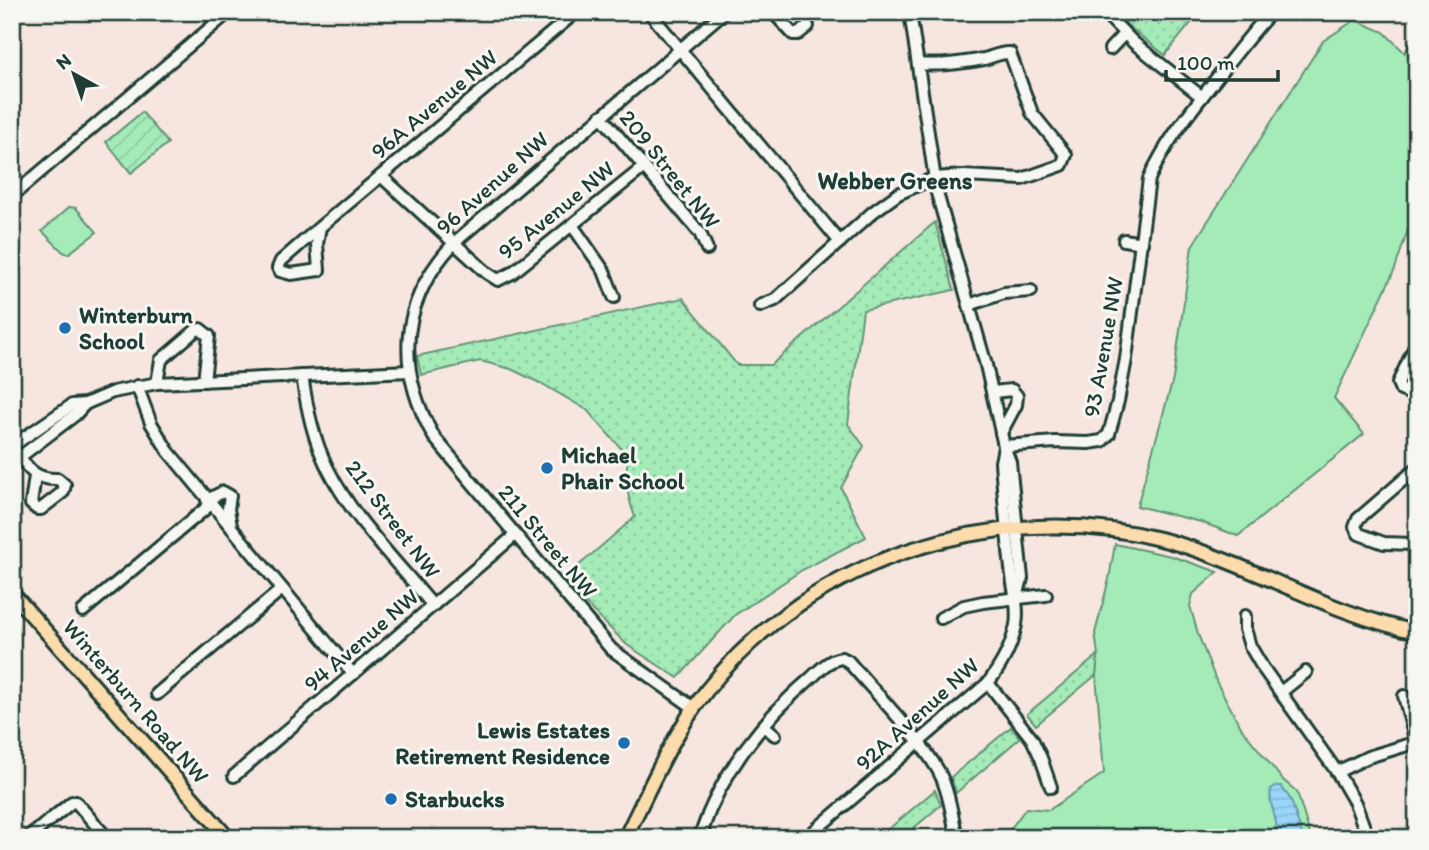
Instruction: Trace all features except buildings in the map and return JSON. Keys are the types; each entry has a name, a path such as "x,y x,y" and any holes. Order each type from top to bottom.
{"main road":[{"path":"625,838 673,741 725,668 780,620 823,590 901,553 937,542 1012,528 1118,530 1163,540 1215,557 1334,608 1417,632"},
{"name":"Winterburn Road NW","path":"12,593 228,838"}],"street":[{"path":"12,196 229,12"},
{"name":"96A Avenue NW","path":"320,227 317,243 319,270 290,274 280,271 278,268 281,261 320,227 576,12"},
{"path":"649,12 840,242"},
{"name":"96 Avenue NW","path":"409,371 411,326 421,290 441,257 455,242 724,12"},
{"path":"773,12 793,34 798,34 808,26"},
{"name":"92A Avenue NW","path":"806,838 988,683 1000,667 1013,639 1017,621 1017,598 1021,578 1012,528 1010,461 934,178 910,12"},
{"path":"1104,12 1124,34 1202,97"},
{"name":"93 Avenue NW","path":"1004,446 1055,442 1088,443 1102,441 1109,435 1126,359 1149,179 1159,156 1202,97 1272,12"},
{"path":"1110,49 1124,34"},
{"path":"760,306 775,300 898,194 934,178 964,176 1022,179 1062,165 1066,159 1066,155 1032,113 1010,53 1002,52 990,57 938,66 918,64"},
{"name":"209 Street NW","path":"601,116 700,233 707,249"},
{"name":"95 Avenue NW","path":"455,242 492,277 498,279 512,273 644,167"},
{"path":"381,176 455,242"},
{"path":"572,225 604,271 614,297"},
{"path":"1124,240 1142,243"},
{"path":"970,305 1004,293 1031,291"},
{"path":"158,383 160,360 200,329 209,336 204,381"},
{"path":"1417,342 1398,383 1398,387 1417,396"},
{"path":"35,476 14,453 75,415 85,404 107,394 158,383 409,371"},
{"name":"211 Street NW","path":"409,371 416,402 434,437 515,536 611,649 694,708"},
{"name":"212 Street NW","path":"302,376 313,433 328,469 349,502 433,606"},
{"path":"137,386 159,437 209,502 353,674"},
{"path":"993,392 1012,390 1017,396 1016,405 1001,433"},
{"path":"1413,544 1384,543 1360,534 1355,527 1357,519 1417,468"},
{"path":"83,611 223,492 230,496 228,509 232,530"},
{"name":"94 Avenue NW","path":"234,776 515,536"},
{"path":"157,694 282,589"},
{"path":"941,618 983,602 1046,595"},
{"path":"1245,616 1245,629 1250,646 1338,772 1355,803 1368,838"},
{"path":"706,837 702,831 706,818 732,769 764,726 795,692 830,662 842,658 848,661 939,771 957,838"},
{"path":"1281,692 1306,672"},
{"path":"988,683 1032,739 1051,787"},
{"path":"1338,772 1368,757 1417,743 1404,696"},
{"path":"764,726 775,736"},
{"path":"28,838 72,802 76,802 107,838"}],"green space":[{"path":"1116,12 1200,12 1165,55 1128,26"},
{"path":"1355,20 1384,32 1405,53 1413,36 1417,43 1417,202 1395,269 1334,398 1364,434 1238,536 1201,522 1137,506 1173,379 1192,246 1323,41"},
{"path":"142,112 168,143 131,173 106,142"},
{"path":"69,207 76,208 97,232 68,254 42,231"},
{"path":"935,222 954,290 863,310 848,424 864,446 841,488 866,537 802,570 735,615 678,678 627,645 562,580 635,517 627,487 628,456 587,410 511,369 480,361 421,375 417,356 683,298 737,365 771,365"},
{"path":"1115,544 1171,556 1218,572 1193,594 1190,606 1198,634 1217,683 1242,729 1282,779 1297,792 1311,838 1007,838 1006,835 1026,808 1049,810 1104,773 1095,633"},
{"path":"1098,655 1096,675 1036,725 1027,714"},
{"path":"1011,727 1020,738 956,793 951,777"},
{"path":"935,790 941,805 902,838 878,838"}],"water":[{"path":"1281,786 1291,800 1303,838 1275,838 1276,825 1270,795 1271,789"}],"place":[{"name":"Winterburn School","path":"65,328"},
{"name":"Michael Phair School","path":"547,468"},
{"name":"Lewis Estates Retirement Residence","path":"624,743"},
{"name":"Starbucks","path":"391,799"}],"district":[{"name":"Webber Greens","path":"895,180"}]}
